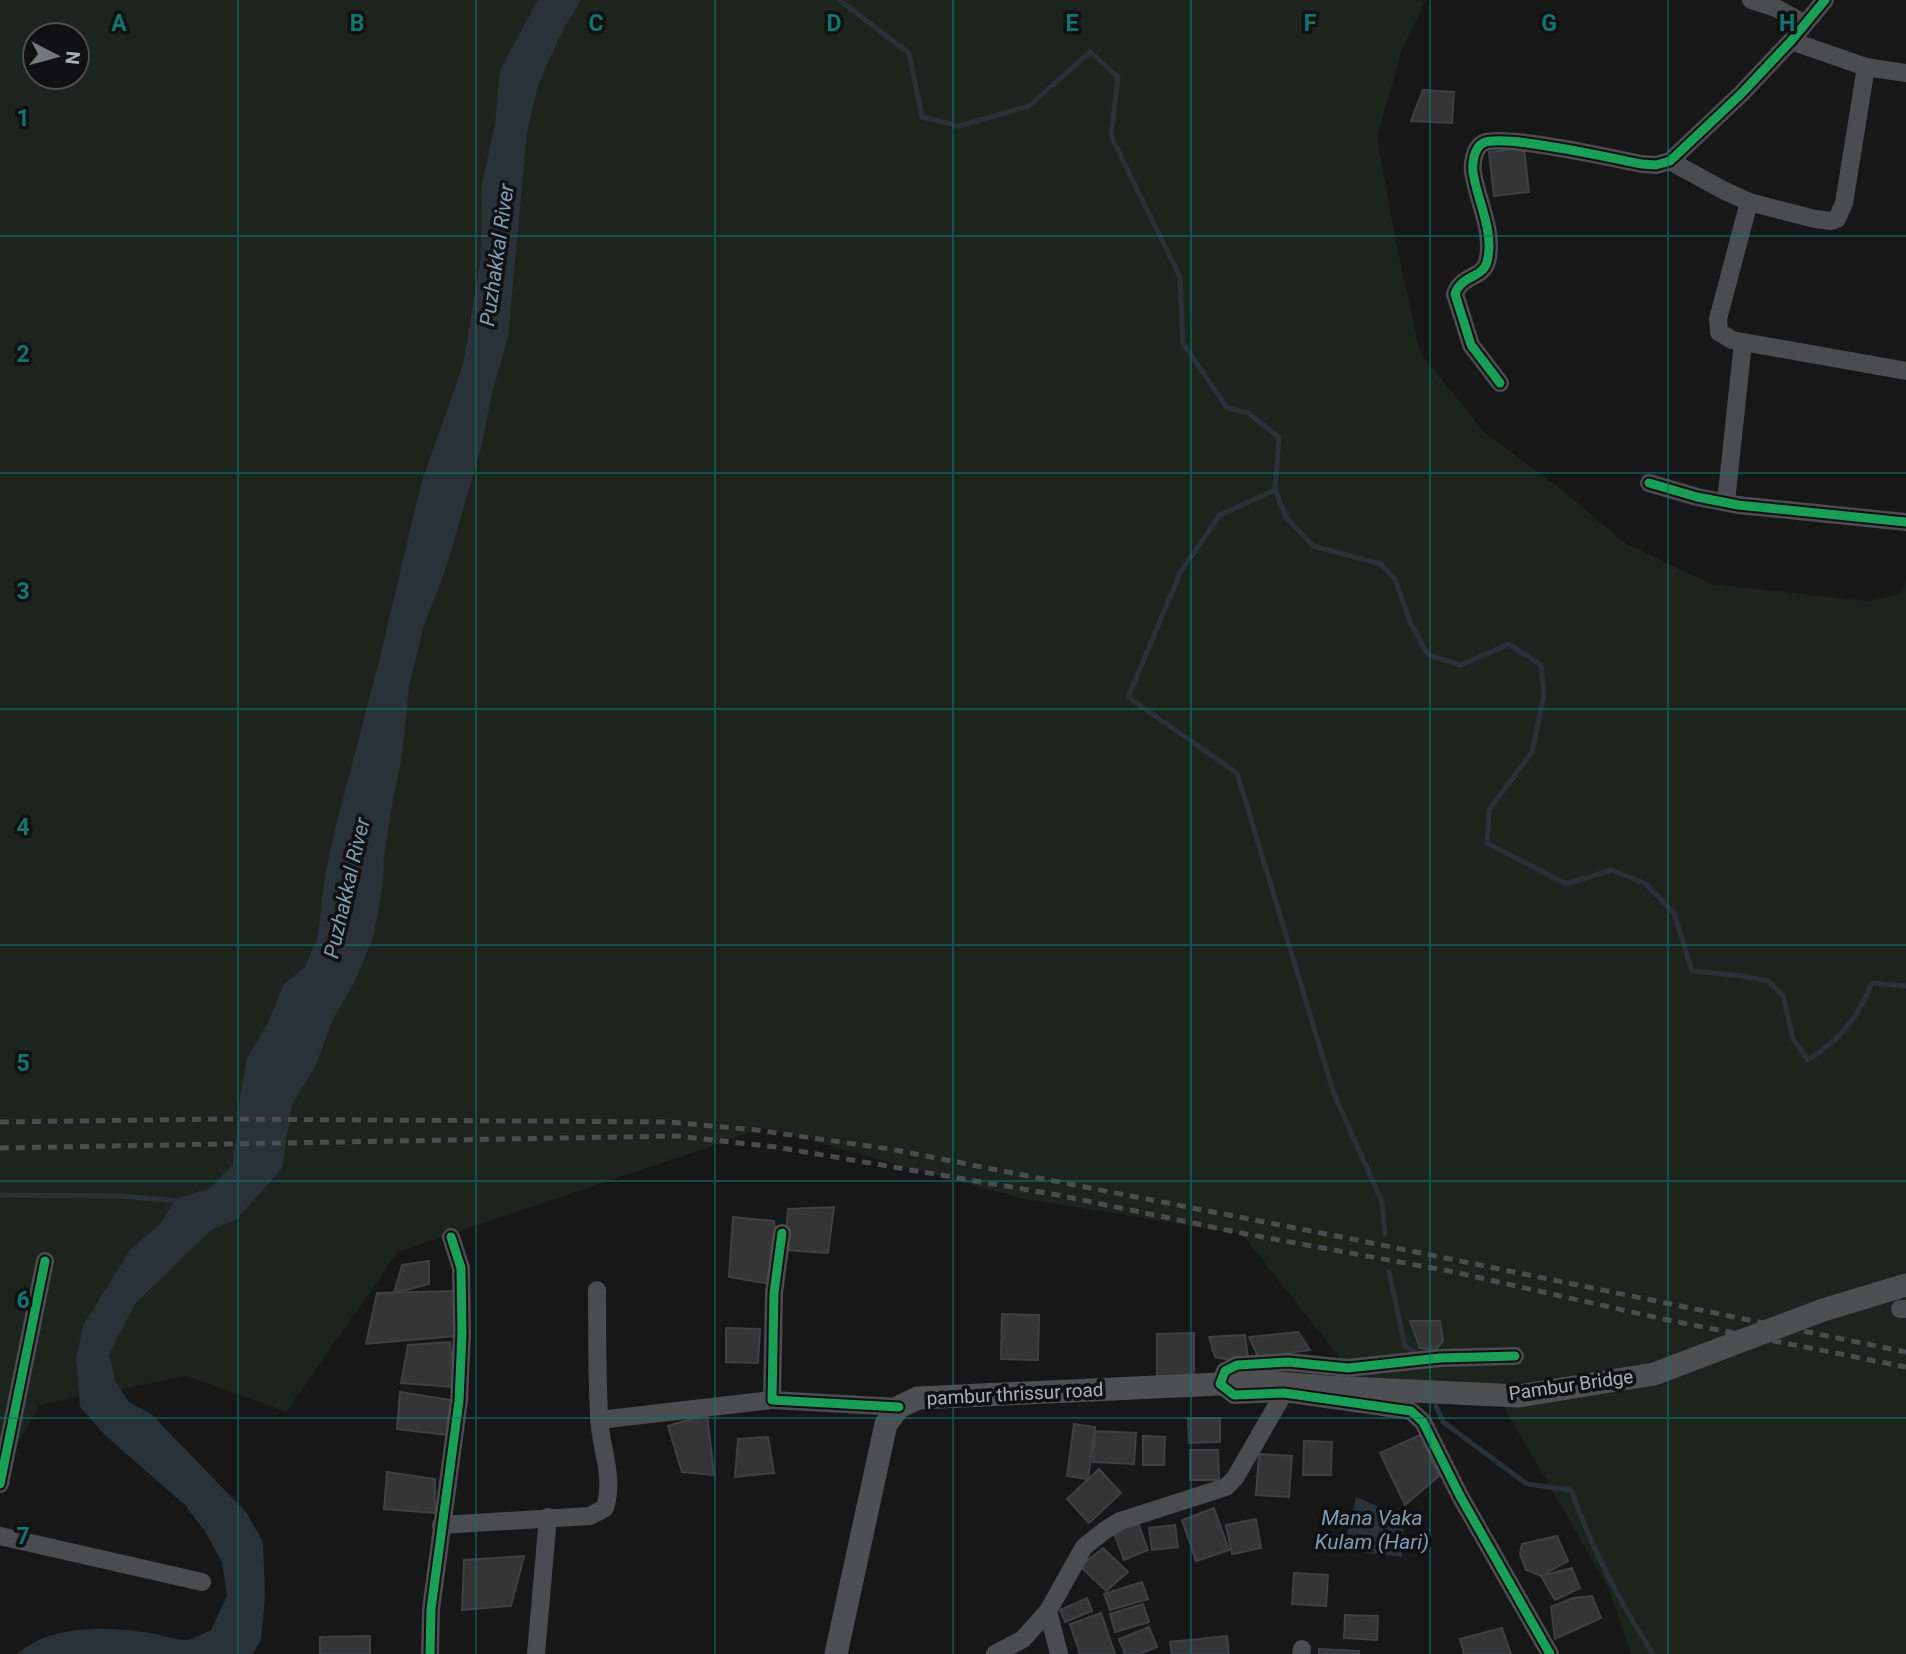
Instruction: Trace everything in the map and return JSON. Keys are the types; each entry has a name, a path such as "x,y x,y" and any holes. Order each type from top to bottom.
{"main road":[{"name":"Pambur Bridge","path":"1220,1384 1267,1382 1519,1396 1654,1374 1823,1310 1906,1285"},
{"name":"pambur thrissur road","path":"836,1654 886,1424 899,1407 919,1398 1220,1384"}],"street":[{"path":"1751,0 1776,8 1805,24"},
{"path":"1500,383 1471,345 1455,294 1458,286 1483,270 1487,263 1487,227 1473,171 1479,146 1485,142 1508,141 1656,165 1670,161 1741,94 1825,0"},
{"path":"1791,41 1866,67 1906,73"},
{"path":"1670,161 1749,202 1815,219 1837,219 1844,203 1866,67"},
{"path":"1749,202 1717,326 1725,337 1906,372"},
{"path":"1726,502 1743,342"},
{"path":"1649,482 1726,502 1906,522"},
{"path":"772,1400 774,1293 782,1233"},
{"path":"430,1654 431,1609 459,1401 461,1268 451,1237"},
{"path":"0,1483 45,1261"},
{"path":"441,1525 590,1516 605,1508 610,1492 599,1420 597,1290"},
{"path":"1515,1356 1440,1358 1348,1368 1288,1363 1237,1365 1225,1371 1220,1384 1234,1395 1284,1393 1411,1411 1423,1422 1460,1496 1550,1654"},
{"path":"995,1654 1023,1639 1048,1611 1084,1547 1104,1531 1120,1521 1226,1487 1235,1478 1284,1393"},
{"path":"599,1420 772,1400 899,1407"},
{"path":"537,1654 548,1517"},
{"path":"0,1536 202,1583"},
{"path":"1048,1611 1059,1654"}],"shaded area":[{"path":"0,0 1426,0 1402,50 1377,137 1420,353 1485,433 1562,490 1626,544 1712,584 1867,601 1900,595 1906,583 1906,1654 1631,1654 1609,1589 1501,1402 1374,1401 1242,1234 1024,1199 764,1128 398,1252 286,1412 188,1376 40,1405 0,1474"}],"water":[{"name":"Puzhakkal River","path":"538,0 581,0 563,30 538,85 527,132 508,337 492,393 481,448 446,568 423,628 409,687 402,755 373,938 355,981 332,1021 315,1067 292,1104 282,1168 237,1219 211,1230 135,1304 109,1354 115,1381 129,1402 151,1414 246,1512 263,1542 265,1598 261,1639 253,1654 17,1654 45,1638 77,1630 127,1630 186,1640 211,1630 227,1596 222,1562 204,1530 185,1505 107,1437 80,1407 76,1357 84,1324 130,1250 161,1223 176,1199 210,1188 232,1166 247,1058 268,1023 284,984 305,967 318,936 325,875 335,830 421,484 463,365 481,257 482,184 495,125 500,70"},
{"name":"Mana Vaka Kulam (Hari)","path":"1356,1497 1404,1517 1402,1557 1343,1550"}],"building":[{"path":"1423,90 1454,92 1452,123 1411,121"},
{"path":"1524,148 1529,192 1494,196 1489,152"},
{"path":"834,1207 828,1253 785,1250 788,1209"},
{"path":"733,1217 774,1221 782,1286 729,1277"},
{"path":"429,1261 429,1284 394,1293 402,1265"},
{"path":"455,1291 455,1336 366,1344 377,1293"},
{"path":"1002,1314 1039,1315 1038,1360 1001,1359"},
{"path":"1410,1321 1440,1321 1443,1341 1435,1350 1420,1348"},
{"path":"726,1328 760,1329 758,1363 726,1362"},
{"path":"1298,1332 1310,1350 1267,1356 1260,1361 1249,1337"},
{"path":"1194,1333 1194,1376 1157,1376 1157,1334"},
{"path":"1245,1335 1248,1359 1229,1360 1215,1357 1209,1337"},
{"path":"450,1342 454,1387 401,1383 408,1345"},
{"path":"400,1392 451,1400 447,1435 397,1429"},
{"path":"707,1414 714,1475 682,1472 668,1426"},
{"path":"1188,1418 1220,1418 1220,1442 1189,1443"},
{"path":"1074,1424 1095,1427 1088,1479 1067,1476"},
{"path":"1095,1431 1136,1433 1134,1464 1093,1462"},
{"path":"1420,1435 1439,1476 1405,1505 1380,1453"},
{"path":"1143,1436 1165,1437 1164,1465 1143,1465"},
{"path":"768,1437 774,1473 735,1477 738,1439"},
{"path":"1304,1441 1332,1442 1331,1475 1303,1475"},
{"path":"1190,1450 1218,1450 1219,1480 1190,1480"},
{"path":"1259,1454 1292,1456 1289,1497 1256,1495"},
{"path":"1099,1469 1121,1493 1089,1523 1067,1499"},
{"path":"387,1472 435,1479 435,1513 384,1509"},
{"path":"1214,1508 1229,1550 1196,1561 1182,1520"},
{"path":"1256,1519 1261,1548 1232,1554 1226,1525"},
{"path":"1138,1523 1148,1550 1124,1560 1114,1533"},
{"path":"1175,1525 1178,1547 1152,1550 1149,1528"},
{"path":"1557,1536 1568,1561 1541,1576 1526,1570 1520,1554 1522,1544"},
{"path":"1103,1548 1128,1572 1106,1591 1080,1566"},
{"path":"524,1556 511,1606 462,1610 464,1560"},
{"path":"1572,1568 1580,1588 1555,1600 1541,1576"},
{"path":"1294,1573 1328,1575 1326,1606 1292,1604"},
{"path":"1142,1582 1148,1599 1110,1610 1104,1594"},
{"path":"1592,1596 1601,1618 1555,1639 1551,1607 1573,1598"},
{"path":"1087,1598 1092,1611 1065,1622 1060,1610"},
{"path":"1143,1604 1149,1622 1115,1632 1110,1614"},
{"path":"1101,1613 1115,1654 1080,1654 1070,1624"},
{"path":"1345,1615 1378,1616 1377,1640 1344,1638"},
{"path":"1149,1627 1157,1647 1139,1654 1125,1654 1119,1639"},
{"path":"1502,1628 1511,1654 1464,1654 1460,1639"},
{"path":"370,1636 370,1654 320,1654 320,1637"},
{"path":"1227,1636 1229,1654 1172,1654 1170,1642"},
{"path":"1319,1649 1359,1651 1359,1654 1319,1654"}],"waterway":[{"path":"839,0 909,53 922,117 959,126 1029,106 1090,52 1118,77 1111,136 1180,277 1183,343 1227,408 1248,413 1279,437 1275,490 1286,517 1313,546 1381,564 1395,579 1411,624 1428,655 1461,665 1509,644 1541,665 1544,695 1532,752 1489,810 1487,843 1566,884 1612,870 1646,884 1674,913 1692,971 1768,981 1783,996 1793,1039 1808,1060 1847,1027 1872,983 1906,986"},
{"path":"1275,490 1220,515 1181,571 1128,697 1237,773 1334,1094 1382,1202 1385,1234"},
{"path":"0,1195 120,1196 179,1201"},
{"path":"1389,1272 1405,1346 1419,1355"},
{"path":"1436,1406 1443,1422 1527,1484 1571,1490 1607,1574 1653,1654"}],"railway":[{"path":"0,1122 224,1119 669,1122 756,1130 890,1149 1362,1241 1906,1352"},
{"path":"0,1148 677,1136 776,1147 1058,1195 1246,1234 1454,1272 1663,1319 1906,1367"}],"cycle path":[{"path":"1500,383 1471,345 1455,294 1462,283 1481,271 1487,262 1489,239 1473,168 1474,156 1480,145 1494,141 1512,141 1642,164 1656,165 1670,161 1741,94 1825,0"},
{"path":"1649,483 1738,505 1906,522"},
{"path":"782,1233 774,1293 772,1400 899,1407"},
{"path":"430,1654 431,1609 459,1401 461,1268 451,1237"},
{"path":"0,1484 45,1261"},
{"path":"1515,1356 1440,1358 1348,1368 1288,1362 1237,1365 1225,1371 1220,1384 1234,1395 1284,1393 1411,1411 1423,1422 1460,1496 1550,1654"}]}
